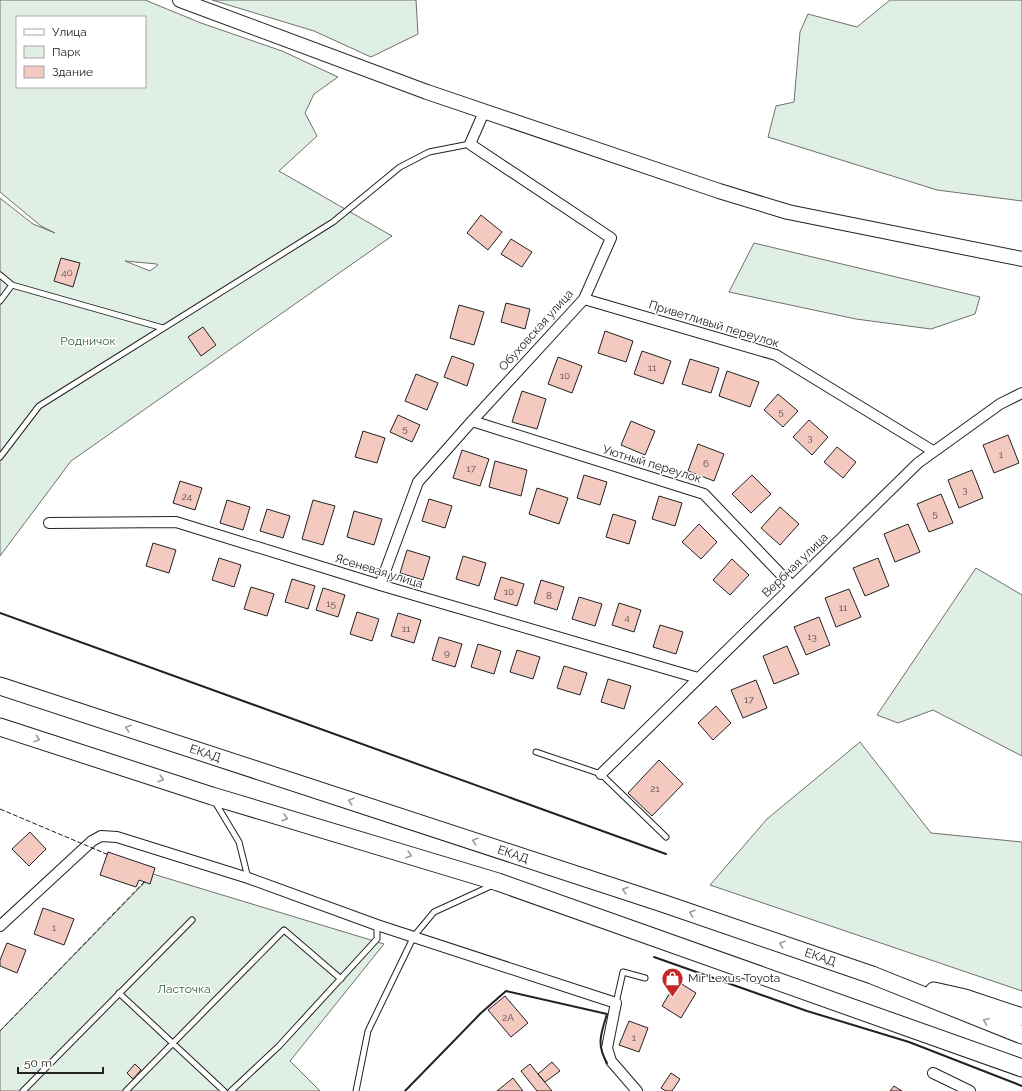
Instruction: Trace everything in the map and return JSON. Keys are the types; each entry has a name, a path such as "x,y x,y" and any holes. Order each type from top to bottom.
{"highway":[{"name":"ЕКАД","path":"0,686 662,903 872,975 1022,1035"},
{"path":"0,727 212,796 498,882 1022,1068"},
{"path":"872,975 965,998 1022,1017"}],"main road":[{"path":"180,0 484,112 719,191 788,212 885,233 1022,259"}],"street":[{"path":"470,144 484,112"},
{"name":"Обуховская улица","path":"380,585 418,482 584,299 611,238 470,144"},
{"name":"Приветливый переулок","path":"584,299 776,355 933,451"},
{"name":"Вербная улица","path":"602,774 918,463 1000,404 1022,393"},
{"name":"Уютный переулок","path":"472,421 704,494 792,586"},
{"name":"Ясеневая улица","path":"48,523 176,522 380,585 698,678"},
{"path":"0,926 92,841 102,836 117,837 248,878 377,925 616,1003 607,1048 611,1061 637,1091"},
{"path":"933,1073 970,1091"}],"lane":[{"path":"0,458 39,406 333,222 400,167 429,152 470,144"},
{"path":"0,275 12,285 163,328"},
{"path":"0,301 12,285"},
{"path":"536,752 602,774 666,836"},
{"path":"212,796 239,842 248,878"},
{"path":"356,1091 368,1031 414,936 434,912 498,882"},
{"path":"23,1091 192,920"},
{"path":"231,1091 279,1046 377,939 377,925"},
{"path":"126,1091 284,930 341,979"},
{"path":"616,1003 623,972 645,978"},
{"path":"119,993 224,1091"}],"green space":[{"name":"Родничок","path":"0,0 145,0 201,23 282,51 338,77 314,94 305,113 317,136 279,171 392,236 71,461 0,556 0,198 33,224 55,233 41,226 0,192","holes":["125,261 158,265 150,271"]},
{"path":"212,0 416,0 418,34 371,57 314,31"},
{"path":"890,0 1022,0 1022,201 937,190 768,137 776,106 794,102 800,32 808,14 857,27"},
{"path":"754,243 980,297 975,314 931,329 856,319 729,292"},
{"path":"976,568 1022,595 1022,756 933,710 898,723 877,715"},
{"path":"860,742 931,833 1022,842 1022,991 710,885 767,819"},
{"name":"Ласточка","path":"153,874 384,944 290,1061 320,1091 0,1091 0,1031"}],"building":[{"path":"481,215 502,232 488,250 467,233"},
{"path":"511,239 532,252 522,267 501,254"},
{"path":"61,258 80,263 73,287 54,281"},
{"path":"506,303 530,309 525,329 501,322"},
{"path":"459,305 484,312 474,345 450,338"},
{"path":"203,327 216,345 201,356 188,337"},
{"path":"605,331 633,341 626,362 598,353"},
{"path":"642,351 671,361 663,384 634,374"},
{"path":"452,356 474,364 467,386 444,377"},
{"path":"558,357 582,366 572,393 548,384"},
{"path":"690,359 719,368 711,393 682,384"},
{"path":"727,371 759,382 750,407 719,396"},
{"path":"416,374 438,383 427,410 405,401"},
{"path":"522,391 546,399 537,429 512,422"},
{"path":"778,394 798,411 783,427 764,410"},
{"path":"398,415 420,425 412,442 390,432"},
{"path":"809,420 828,437 812,455 793,437"},
{"path":"631,421 655,431 645,455 621,445"},
{"path":"363,431 385,438 377,463 355,457"},
{"path":"1008,435 1019,463 994,473 983,445"},
{"path":"698,444 724,454 714,481 688,471"},
{"path":"837,447 856,462 843,478 824,462"},
{"path":"462,450 489,459 480,486 453,478"},
{"path":"495,461 527,470 521,496 489,487"},
{"path":"972,470 983,498 959,508 948,480"},
{"path":"584,475 607,482 600,505 577,498"},
{"path":"752,475 771,494 751,513 732,494"},
{"path":"180,481 202,488 195,510 173,503"},
{"path":"537,488 568,498 559,524 529,514"},
{"path":"941,494 953,523 929,532 917,504"},
{"path":"659,496 682,503 675,526 652,519"},
{"path":"429,499 452,506 445,528 422,521"},
{"path":"227,500 250,507 243,530 220,523"},
{"path":"313,500 335,506 323,545 302,539"},
{"path":"780,507 799,524 780,545 761,528"},
{"path":"267,509 290,516 283,538 260,531"},
{"path":"354,511 382,519 374,545 347,537"},
{"path":"613,514 636,521 629,544 606,537"},
{"path":"699,524 717,542 701,559 682,542"},
{"path":"908,524 920,552 895,562 884,534"},
{"path":"153,543 176,550 169,573 146,566"},
{"path":"407,550 430,557 423,580 400,573"},
{"path":"463,556 486,563 479,586 456,579"},
{"path":"219,558 241,565 234,587 212,580"},
{"path":"878,558 889,586 865,596 853,568"},
{"path":"732,559 749,575 730,595 713,580"},
{"path":"501,577 524,584 517,606 494,599"},
{"path":"292,579 315,586 308,609 285,602"},
{"path":"541,580 564,587 557,610 534,603"},
{"path":"251,587 274,594 267,616 244,609"},
{"path":"323,588 345,595 338,617 316,610"},
{"path":"849,589 861,617 836,627 825,598"},
{"path":"579,597 602,604 595,626 572,619"},
{"path":"619,603 641,610 634,632 612,625"},
{"path":"357,612 379,619 372,641 350,634"},
{"path":"398,613 421,620 414,643 391,636"},
{"path":"819,617 830,645 806,655 794,627"},
{"path":"660,625 683,632 676,654 653,647"},
{"path":"439,637 462,644 455,667 432,660"},
{"path":"478,644 501,651 494,674 471,667"},
{"path":"787,646 799,674 774,684 763,656"},
{"path":"517,650 540,657 533,679 510,672"},
{"path":"564,666 587,673 580,695 557,688"},
{"path":"608,679 631,686 624,709 601,702"},
{"path":"756,680 767,708 743,718 731,690"},
{"path":"716,706 731,723 713,740 698,723"},
{"path":"659,760 683,784 652,816 628,793"},
{"path":"30,832 46,849 29,866 12,849"},
{"path":"108,852 155,868 150,884 139,880 136,887 100,875"},
{"path":"43,908 74,919 64,945 34,934"},
{"path":"7,943 26,950 17,973 0,966 0,960"},
{"path":"677,981 696,993 681,1018 662,1006"},
{"path":"505,996 528,1023 511,1037 488,1010"},
{"path":"629,1021 648,1028 639,1052 619,1045"},
{"path":"552,1062 560,1071 545,1082 538,1074"},
{"path":"135,1064 141,1070 133,1079 127,1073"},
{"path":"530,1064 552,1091 537,1091 521,1071"},
{"path":"671,1073 680,1079 672,1091 666,1091 661,1088"},
{"path":"513,1078 523,1091 497,1091"},
{"path":"894,1086 897,1088 902,1091 890,1091"}],"fence":[{"path":"0,809 109,855"},
{"path":"0,1031 145,881"}],"wall":[{"path":"0,613 666,854"},
{"path":"654,957 807,1011 909,1042 1022,1086"},
{"path":"405,1091 481,1013 506,991 607,1014 601,1033 602,1050 607,1063"}],"place":[{"name":"Mir Lexus Toyota","path":"673,998"}]}
